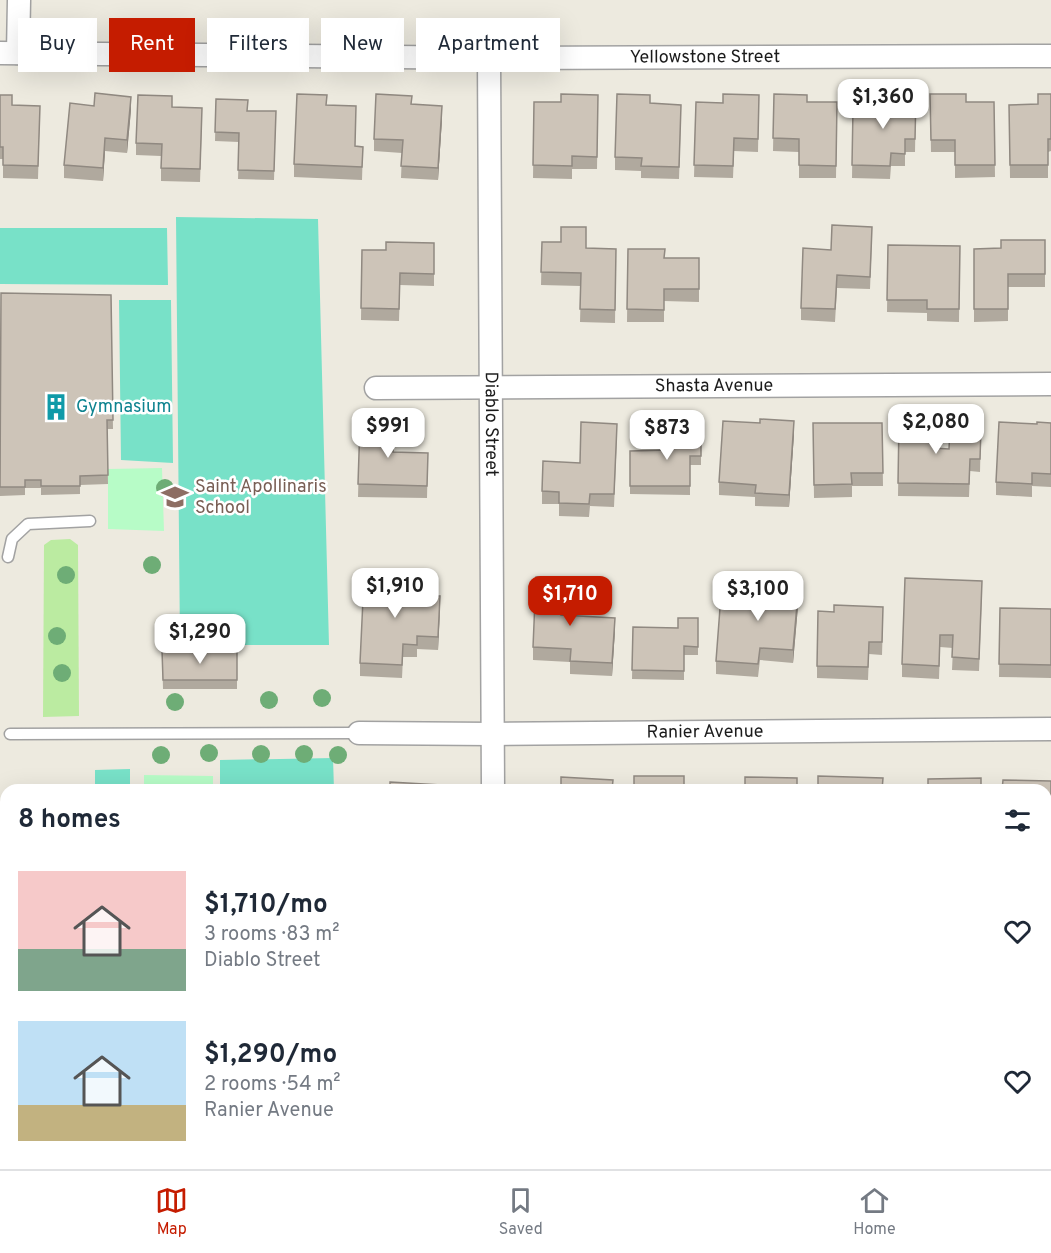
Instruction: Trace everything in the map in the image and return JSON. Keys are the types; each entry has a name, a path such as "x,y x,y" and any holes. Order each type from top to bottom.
{"street":[{"path":"9,53 19,0"},
{"name":"Yellowstone Street","path":"9,53 416,57"},
{"name":"Yellowstone Street","path":"560,58 1051,56"},
{"name":"Diablo Street","path":"489,72 492,784"},
{"name":"Shasta Avenue","path":"376,388 1051,384"},
{"name":"Ranier Avenue","path":"359,733 1051,729"}],"lane":[{"path":"9,557 12,539 27,524 90,521"},
{"path":"10,734 359,733"}],"green space":[{"path":"176,217 318,219 329,645 180,645"},
{"path":"0,228 167,228 168,285 0,284"},
{"path":"119,300 171,300 173,463 121,460"},
{"path":"162,468 164,531 108,529 108,469"},
{"path":"70,539 78,545 79,716 43,717 44,545 51,540"},
{"path":"333,758 334,784 220,784 220,760"},
{"path":"130,769 130,784 95,784 95,770"},
{"path":"144,775 213,776 213,784 144,784"}],"building":[{"path":"95,93 131,97 127,140 105,138 103,168 64,165 70,103 94,106"},
{"path":"297,94 327,95 326,105 356,106 355,146 363,147 362,167 294,164"},
{"path":"376,94 412,96 411,104 442,106 438,168 401,166 403,140 374,139"},
{"path":"561,94 598,95 597,157 572,156 572,166 533,165 534,102 561,102"},
{"path":"617,94 650,95 650,103 681,105 679,167 641,166 642,158 615,157"},
{"path":"723,94 759,95 758,139 734,138 733,166 694,165 696,102 723,103"},
{"path":"774,94 807,95 807,102 837,102 836,166 799,165 799,139 773,138"},
{"path":"882,94 916,95 915,139 905,139 905,154 891,153 890,166 852,165 853,109 882,109"},
{"path":"930,94 966,94 966,102 994,102 995,165 955,165 955,140 931,140"},
{"path":"1038,94 1051,94 1051,139 1048,139 1048,165 1010,165 1009,105 1038,104"},
{"path":"0,95 12,95 12,105 40,106 38,166 3,165 3,147 0,147"},
{"path":"138,95 172,96 172,107 202,108 200,169 161,168 162,144 136,143"},
{"path":"216,99 248,100 247,111 276,111 274,171 238,170 239,133 215,132"},
{"path":"832,225 872,227 870,277 837,275 835,309 801,308 803,248 831,250"},
{"path":"561,227 586,227 586,248 616,249 615,310 580,309 581,273 541,272 542,242 561,242"},
{"path":"1001,240 1045,240 1045,274 1008,274 1008,309 974,309 974,249 1001,248"},
{"path":"386,242 434,243 434,274 400,273 399,309 361,308 362,250 386,250"},
{"path":"888,245 960,246 959,309 927,309 927,300 887,300"},
{"path":"628,249 665,249 664,258 699,258 699,289 664,289 664,310 627,309"},
{"name":"Gymnasium","path":"1,293 111,295 113,420 107,420 108,475 80,476 80,486 41,486 41,480 25,480 25,487 0,487"},
{"path":"760,419 794,421 789,495 755,493 756,485 719,482 723,421 760,423"},
{"path":"581,422 617,424 614,494 590,494 589,504 559,503 559,492 542,491 543,461 580,463"},
{"path":"999,422 1051,423 1051,474 1032,473 1032,484 996,482"},
{"path":"360,423 394,424 393,452 428,453 427,486 358,484"},
{"path":"813,423 882,423 883,473 851,473 852,484 814,485"},
{"path":"899,423 934,424 933,448 949,449 950,428 981,428 980,459 970,459 969,484 898,483"},
{"path":"669,427 701,428 701,456 690,456 690,486 630,486 630,451 669,450"},
{"path":"536,577 563,579 561,615 615,618 612,663 570,661 571,649 533,647"},
{"path":"364,578 416,580 416,595 440,596 438,637 417,636 417,645 403,644 402,665 360,663"},
{"path":"905,578 982,581 979,659 952,657 953,635 940,635 939,666 902,664"},
{"path":"757,579 799,582 793,650 760,648 758,664 716,661 721,595 756,598"},
{"path":"834,605 883,607 882,642 869,642 868,667 817,666 818,611 834,612"},
{"path":"1000,608 1051,609 1051,665 999,664"},
{"path":"678,618 698,618 698,647 684,646 684,671 632,670 633,627 678,628"},
{"path":"237,649 237,680 163,680 162,650"},
{"path":"634,776 684,776 684,784 634,784"},
{"path":"818,776 883,778 882,784 818,784"},
{"path":"561,777 613,780 613,784 561,784"},
{"path":"745,777 797,778 797,784 745,784"},
{"path":"981,778 981,784 928,784 928,779"},
{"path":"1003,780 1051,781 1051,784 1003,784"},
{"path":"390,782 424,784 390,784"}],"place":[{"name":"Gymnasium","path":"56,407"},
{"name":"Saint Apollinaris School","path":"175,497"}]}
